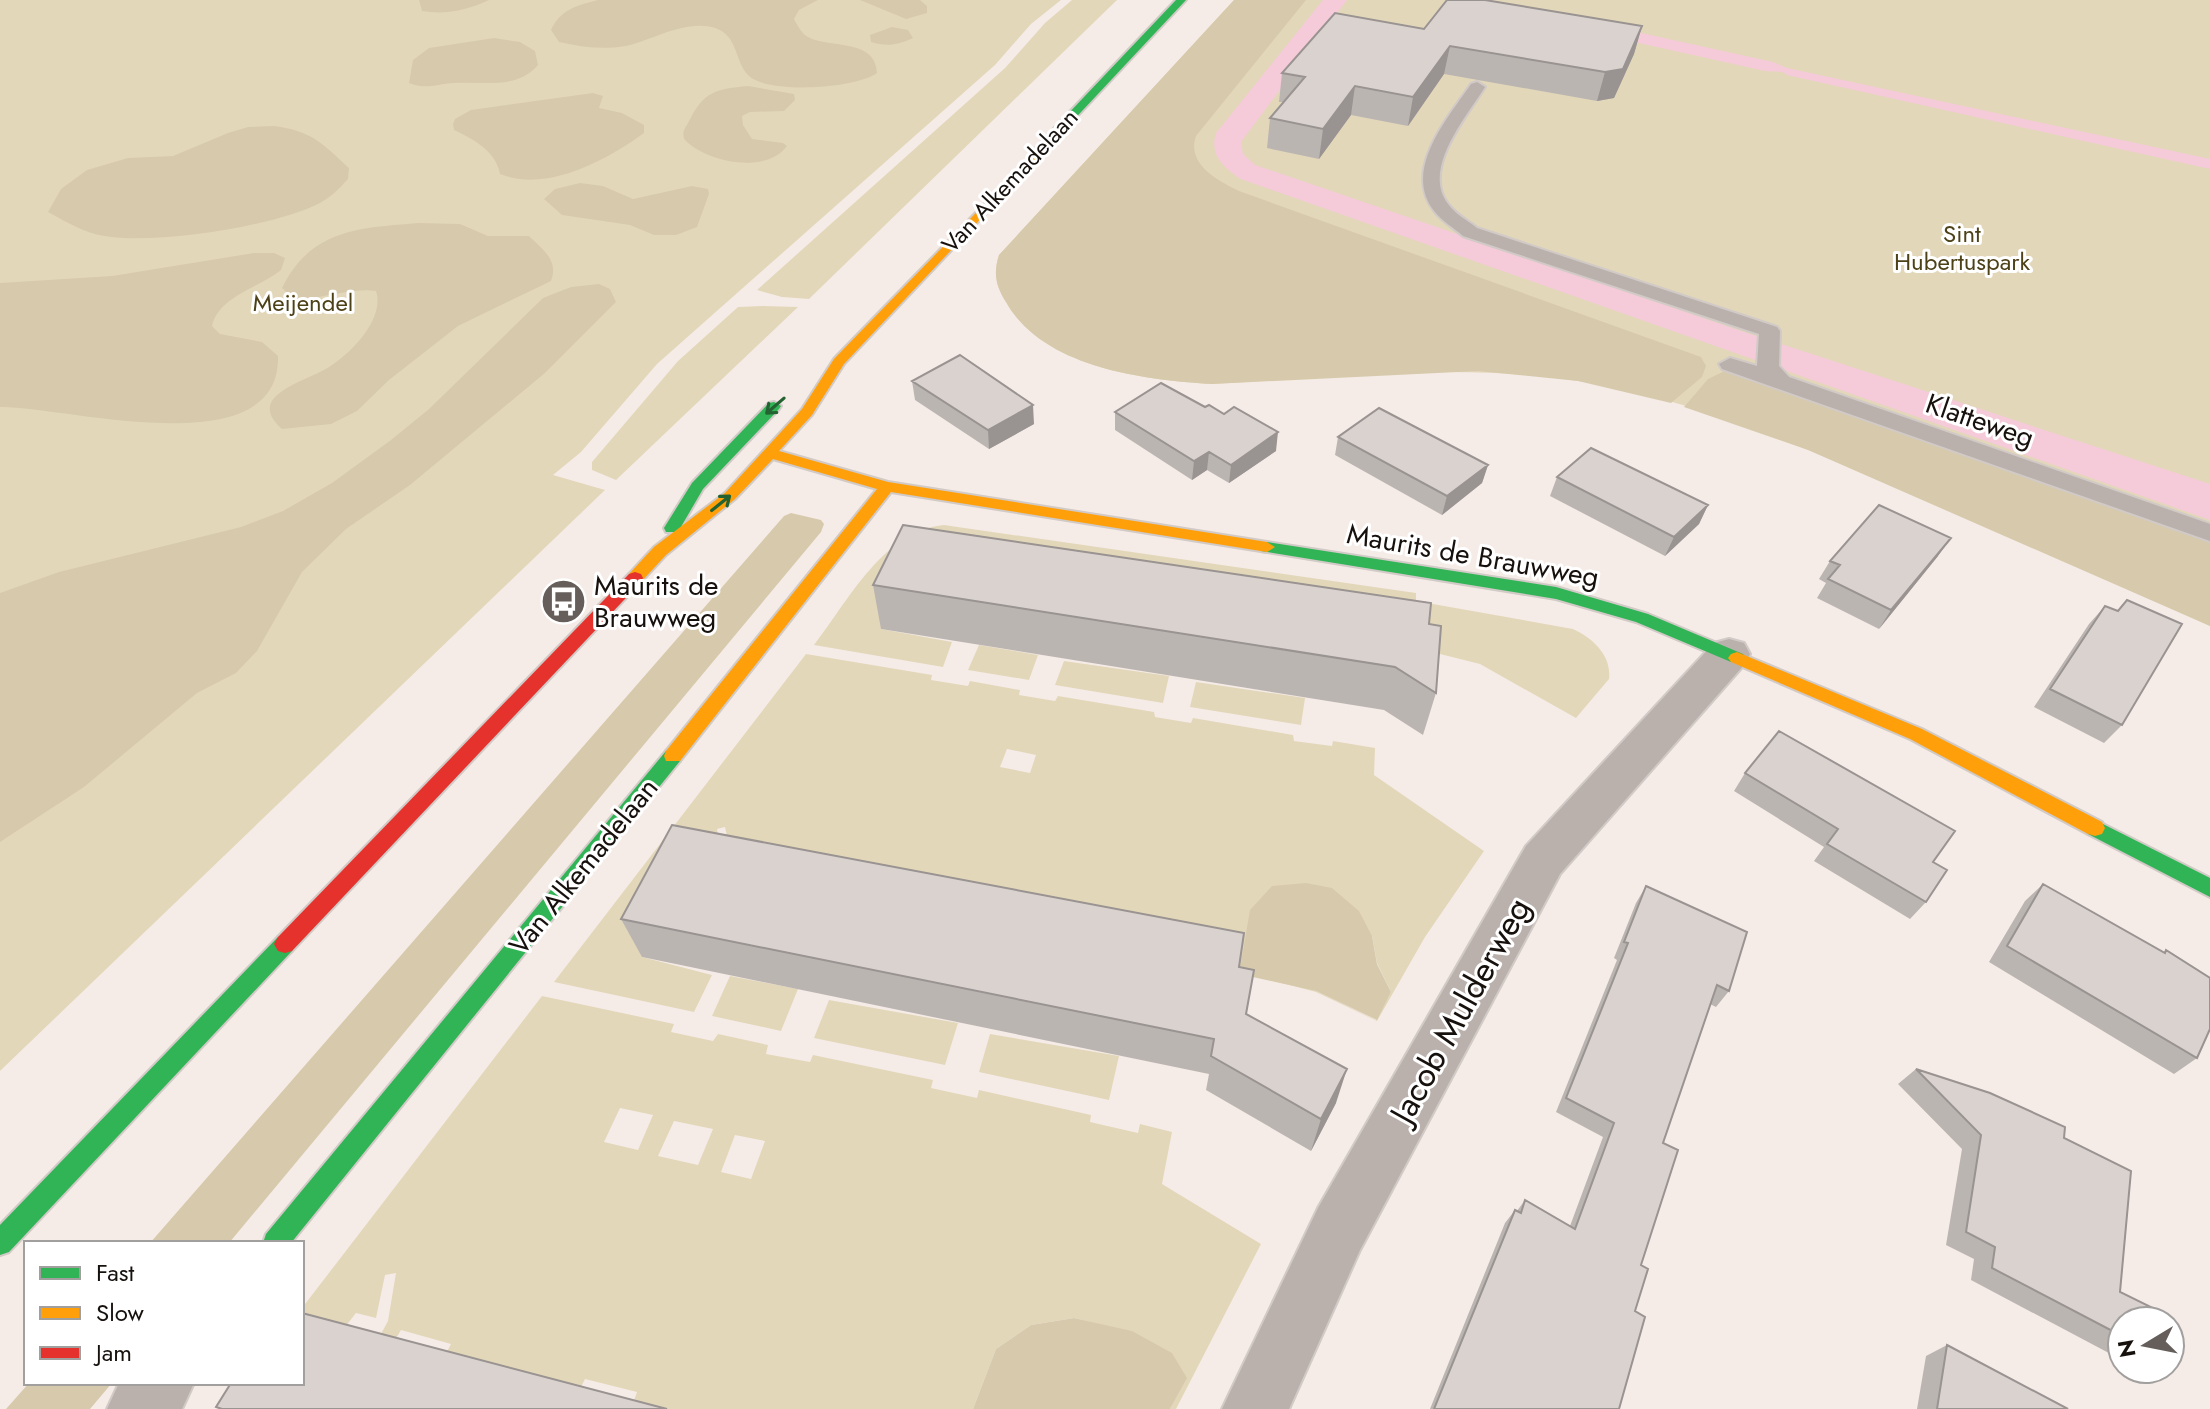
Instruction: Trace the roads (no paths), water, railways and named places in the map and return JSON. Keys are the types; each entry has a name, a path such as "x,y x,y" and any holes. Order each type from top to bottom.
{"main road":[{"name":"Van Alkemadelaan","path":"0,1243 660,551 730,496 807,412 839,362 1181,0"},
{"name":"Van Alkemadelaan","path":"660,551 697,486 776,404 839,362"},
{"name":"Maurits de Brauwweg","path":"770,453 887,487 1556,593 1642,618 1916,734 2210,888"},
{"name":"Van Alkemadelaan","path":"277,1241 752,659 887,487"}],"street":[{"name":"Jacob Mulderweg","path":"1255,1409 1339,1229 1543,860 1729,654"},
{"path":"140,1409 159,1385"}],"lane":[{"path":"1477,87 1431,165 1429,186 1440,207 1470,232 1770,331 1774,374"},
{"name":"Klatteweg","path":"1730,364 1774,374 2210,533"}],"place":[{"name":"Maurits de Brauwweg","path":"563,601"}],"park label":[{"name":"Sint Hubertuspark","path":"1962,248"},
{"name":"Meijendel","path":"303,303"}]}
